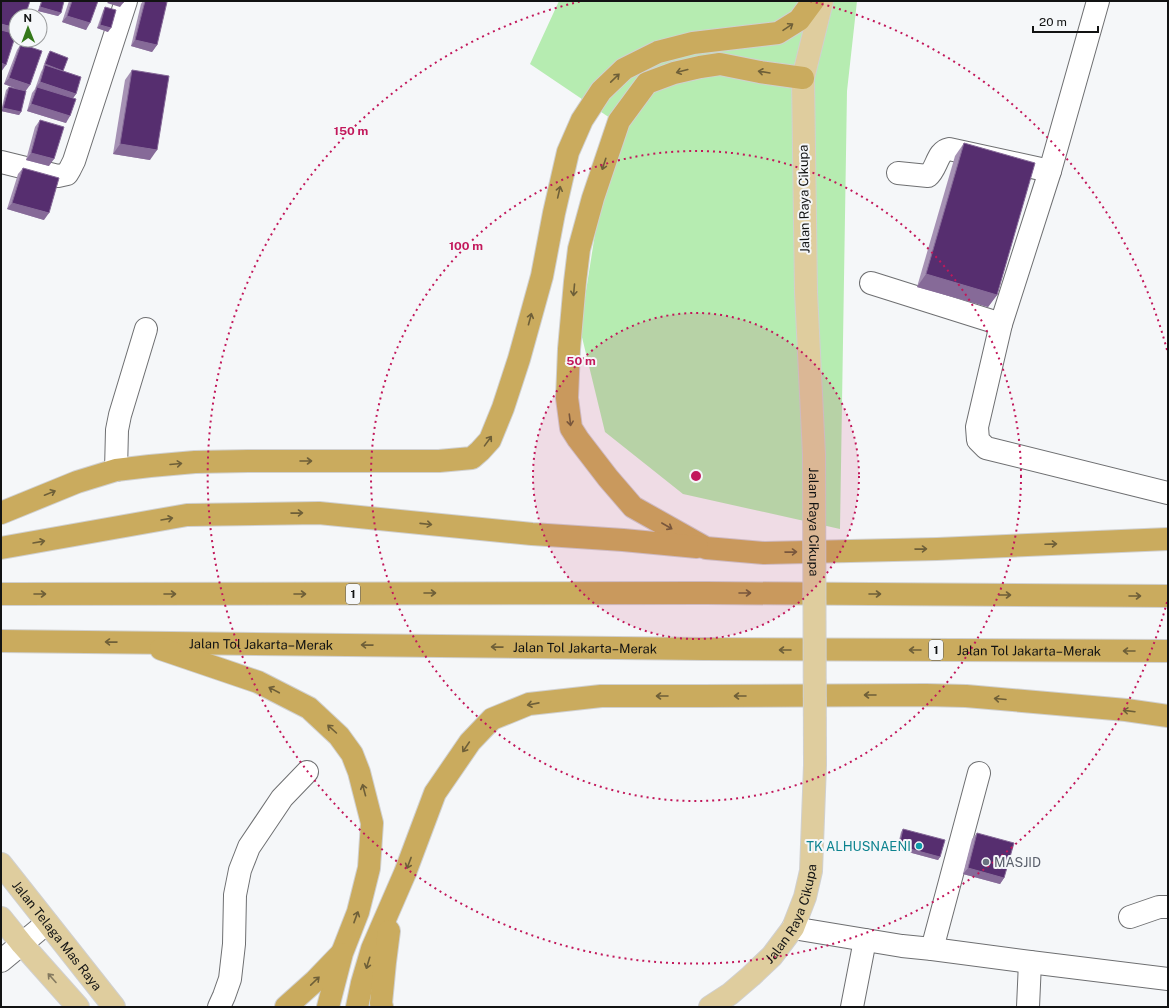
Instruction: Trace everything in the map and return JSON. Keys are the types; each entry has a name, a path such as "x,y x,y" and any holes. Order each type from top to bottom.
{"highway":[{"path":"1,513 77,482 116,470 150,466 195,462 438,461 472,458 490,440 504,408 542,276 568,152 582,120 601,91 624,69 658,52 693,43 778,34 799,20 813,1"},
{"path":"706,548 633,507 608,478 571,428 567,398 569,349 579,249 593,198 619,121 647,83 674,73 700,66 720,64 760,72 803,78"},
{"path":"1,548 187,515 319,513 532,534 623,540 764,553 937,549 1168,539"},
{"name":"1","path":"1,594 706,593 1168,596"},
{"name":"Jalan Tol Jakarta–Merak","path":"1,641 712,649 1168,652"},
{"path":"142,642 258,682 309,708 339,736 352,754 359,772 372,823 369,868 358,912 342,953 328,1007"},
{"path":"357,1007 372,949 405,873 435,793 470,742 492,719 529,704 601,696 926,694 1119,709 1168,716"},
{"path":"382,1007 381,1003 385,962 393,900"},
{"path":"286,1007 342,953"}],"main road":[{"name":"Jalan Raya Cikupa","path":"710,1007 730,994 751,976 772,956 793,928 805,897 810,871 815,765 814,455 806,292 803,78 822,1"},
{"name":"Jalan Telaga Mas Raya","path":"1,864 114,1007"},
{"name":"Jalan Telaga Mas Raya","path":"1,918 78,1007"}],"street":[{"path":"1,162 58,176 67,174 74,161 126,1"},
{"path":"1098,1 1050,170 1001,324 977,427 978,440 986,448 1168,493"},
{"path":"898,173 928,176 941,153 947,149 1050,170"},
{"path":"871,283 1001,324"},
{"path":"116,470 116,441 120,415 146,329"},
{"path":"219,1007 230,980 234,944 235,895 240,870 249,847 282,798 307,772"},
{"path":"932,948 979,774"},
{"path":"1130,917 1159,907 1168,907"},
{"path":"1,961 47,923"},
{"path":"793,928 902,946 932,948 1030,962 1168,978"},
{"path":"852,1007 865,940"},
{"path":"1028,1007 1030,962"}],"green space":[{"path":"559,1 857,1 847,91 840,529 683,494 605,432 580,329 613,120 530,64"}],"building":[{"path":"1,1 30,1 28,8 8,8 8,26 1,24"},
{"path":"42,1 64,1 61,13 48,9 48,8 40,7"},
{"path":"72,1 98,1 90,23 67,16"},
{"path":"145,1 167,2 157,45 135,40"},
{"path":"105,7 116,10 111,28 100,25"},
{"path":"1,30 8,32 8,48 11,48 6,65 1,63"},
{"path":"20,48 33,48 42,51 30,85 9,78"},
{"path":"50,51 68,58 63,71 45,64"},
{"path":"45,65 81,77 76,94 40,82"},
{"path":"132,70 169,76 157,150 120,144"},
{"path":"9,87 26,91 21,112 3,108"},
{"path":"37,87 76,99 70,116 31,104"},
{"path":"40,120 64,127 54,159 31,153"},
{"path":"964,143 1035,163 997,295 926,274"},
{"path":"23,168 59,178 49,213 12,203"},
{"name":"TK ALHUSNAENI","path":"903,829 945,840 940,857 899,846"},
{"name":"MASJID","path":"977,833 1014,843 1004,878 968,868"}],"place":[{"name":"TK ALHUSNAENI","path":"919,846"},
{"name":"MASJID","path":"986,862"}]}
